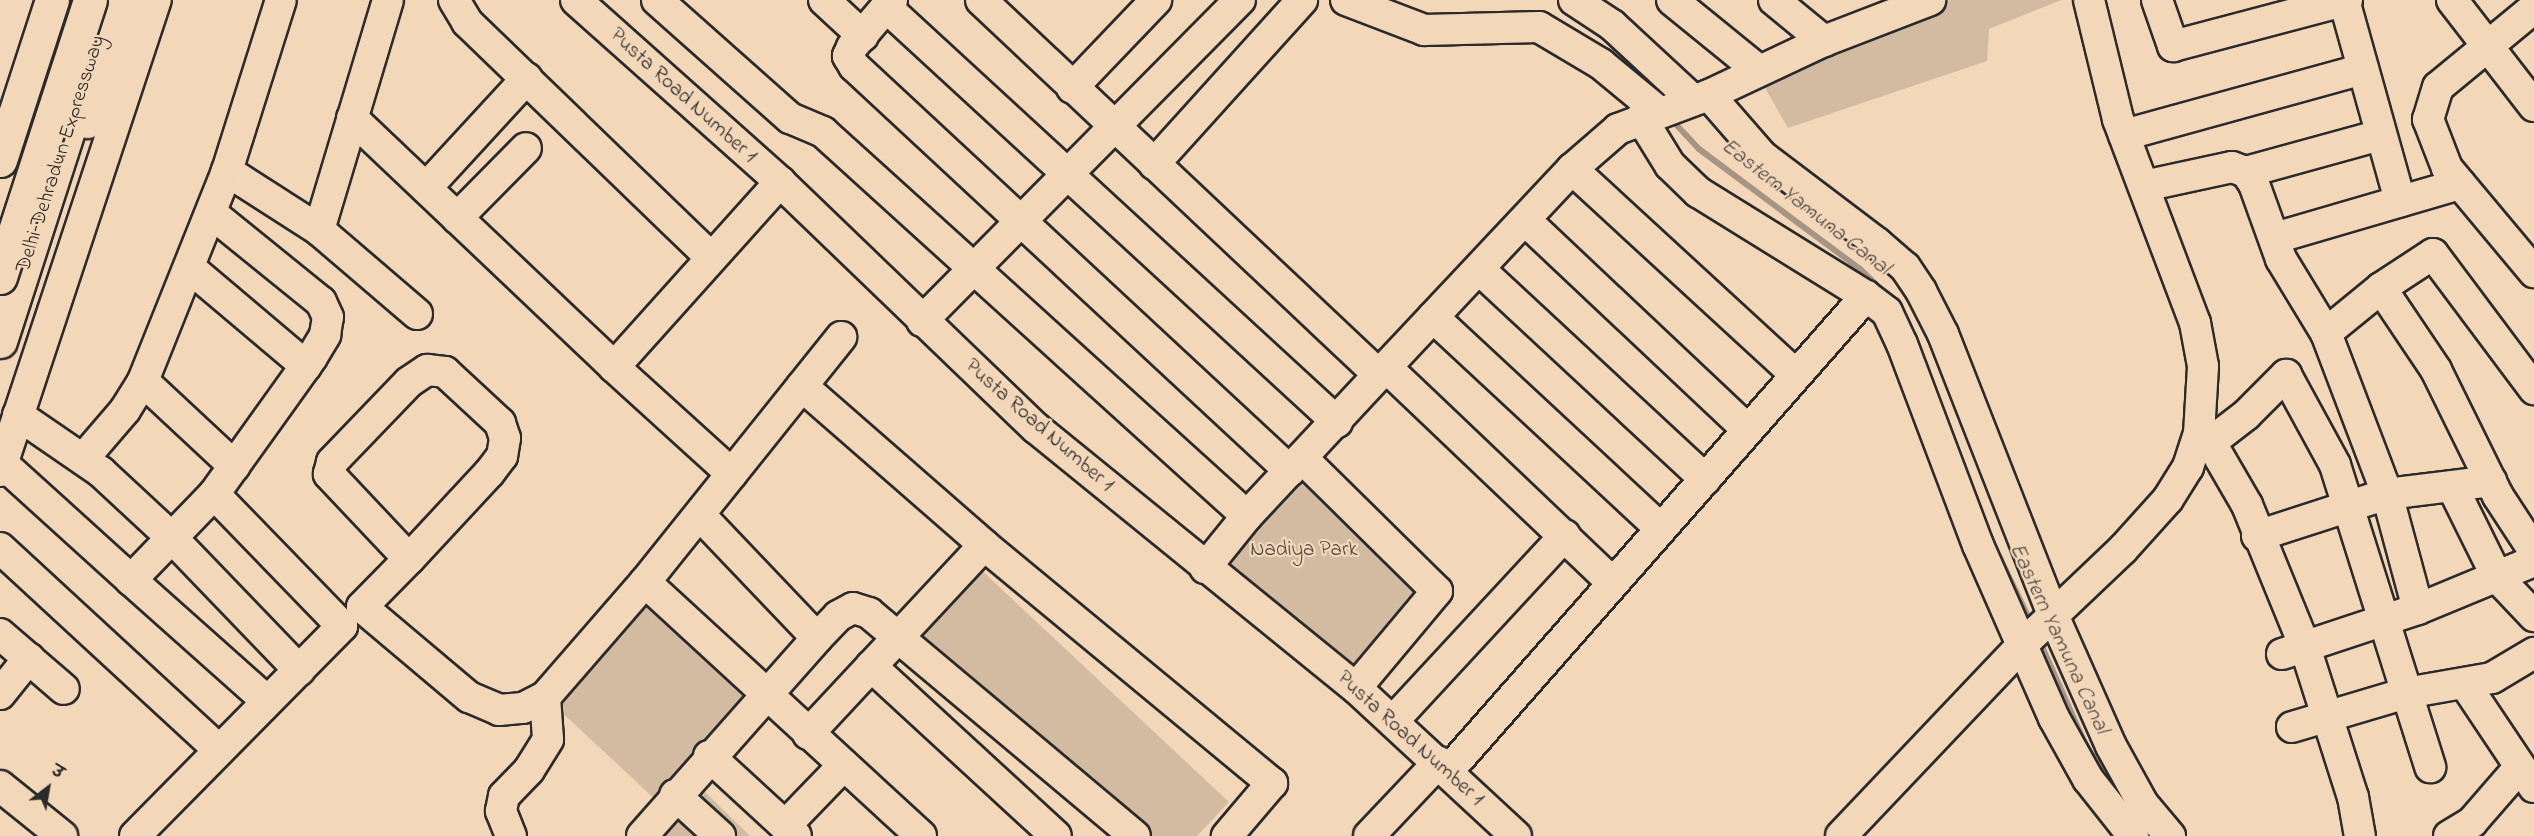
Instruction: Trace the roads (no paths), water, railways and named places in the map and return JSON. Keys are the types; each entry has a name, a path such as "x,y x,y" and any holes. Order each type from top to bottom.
{"highway":[{"path":"0,104 40,0"},
{"path":"0,160 52,0"},
{"path":"0,278 90,0"},
{"name":"Delhi–Dehradun Expressway","path":"0,341 110,0"}],"street":[{"path":"0,231 15,234 36,230 47,224 77,156 128,0"},
{"path":"156,0 1,467 267,701"},
{"path":"82,459 125,410 143,381 227,171 280,0"},
{"path":"320,230 388,0"},
{"path":"454,0 467,22 710,257"},
{"name":"Pusta Road Number 1","path":"576,0 780,182 922,321 1036,428 1205,568 1356,688 1516,836"},
{"path":"657,0 790,118 824,132 1247,516"},
{"path":"824,0 863,36"},
{"path":"1072,88 1156,0"},
{"path":"922,321 972,266 1068,174 1240,0"},
{"path":"1154,164 1302,0"},
{"path":"1346,0 1424,30 1539,27 1762,156 1905,267 1921,291 1942,334 2088,779 2133,836"},
{"path":"1574,0 1612,25 1677,106 1670,165 1698,192 1866,296 1887,312 2038,630 2111,746 2143,804 2170,836"},
{"path":"1672,0 1758,70"},
{"path":"1774,0 1824,41"},
{"path":"1205,568 1247,516 1572,169 1618,129 1677,106 1824,41 1880,9 1930,0"},
{"path":"1841,836 2038,630 2123,549 2168,499 2188,467 2205,432 2203,366 2195,323 2124,135 2089,0"},
{"path":"2157,0 2173,46 2257,11 2345,0 2380,135 2400,201"},
{"path":"2452,0 2534,106"},
{"path":"1337,422 1068,174 889,4 848,56 854,66 1018,220 1437,591 1356,688"},
{"path":"1001,6 1072,88 1565,535 1613,583"},
{"path":"2534,8 2486,45 2438,87 2431,99 2428,119 2433,139 2460,184 2534,272"},
{"path":"2124,135 2363,69"},
{"path":"426,188 527,78"},
{"path":"352,118 614,367 732,474"},
{"path":"2144,186 2199,171 2232,167 2246,172 2380,135"},
{"path":"457,218 526,148"},
{"path":"1572,169 1796,375"},
{"path":"227,171 320,230 417,314"},
{"path":"2246,172 2275,238 2281,259 2326,333 2387,494 2418,609"},
{"path":"614,367 710,257 780,182"},
{"path":"2275,238 2460,184"},
{"path":"131,580 214,494 306,366 325,335 327,317 321,302 211,213"},
{"path":"1525,220 1748,430"},
{"path":"2326,333 2381,288 2433,254 2534,388"},
{"path":"190,268 306,366"},
{"path":"1479,269 1705,479"},
{"path":"2381,288 2436,370 2491,482 2534,551"},
{"path":"1369,836 1444,767 1613,583 1866,296"},
{"path":"1433,317 1661,529"},
{"path":"214,494 352,617 469,697 499,710 523,708 545,697 645,582 701,516 841,337"},
{"path":"135,836 409,559 501,456 506,438 500,423 445,372 427,370 409,382 332,462 329,474 409,559"},
{"path":"2205,432 2246,416 2286,375 2335,465 2386,620 2430,767"},
{"path":"143,381 234,466"},
{"path":"802,386 984,545 1272,783 1227,836"},
{"path":"18,415 82,459 171,537 299,670"},
{"path":"2205,432 2247,505 2294,650 2327,717 2360,836"},
{"path":"2257,536 2347,504 2387,494 2491,482"},
{"path":"2452,486 2497,577 2534,615"},
{"path":"701,516 817,638"},
{"path":"1393,721 1565,535"},
{"path":"808,734 984,545"},
{"path":"0,548 219,750"},
{"path":"2294,650 2418,609 2534,561"},
{"path":"645,582 843,765 914,834"},
{"path":"642,836 709,756 837,615 854,608 877,618 1132,835"},
{"path":"0,634 64,689"},
{"path":"2292,727 2406,693 2465,684 2501,674 2534,653"},
{"path":"0,694 29,658"},
{"path":"871,666 1056,836"},
{"path":"2449,836 2472,822 2527,777 2465,684"},
{"path":"511,836 501,812 504,796 529,770 548,740 545,697"},
{"path":"709,756 791,831 843,765"},
{"path":"0,786 62,836"},
{"path":"675,795 720,836"}],"waterway":[{"name":"Eastern Yamuna Canal","path":"1671,119 1699,149 1860,269 1884,292"},
{"name":"Eastern Yamuna Canal","path":"1916,341 1927,370"},
{"name":"Eastern Yamuna Canal","path":"1999,556 2032,625"},
{"name":"Eastern Yamuna Canal","path":"2039,640 2084,741 2106,779"}],"park label":[{"name":"Nadiya Park","path":"1304,550"}]}
